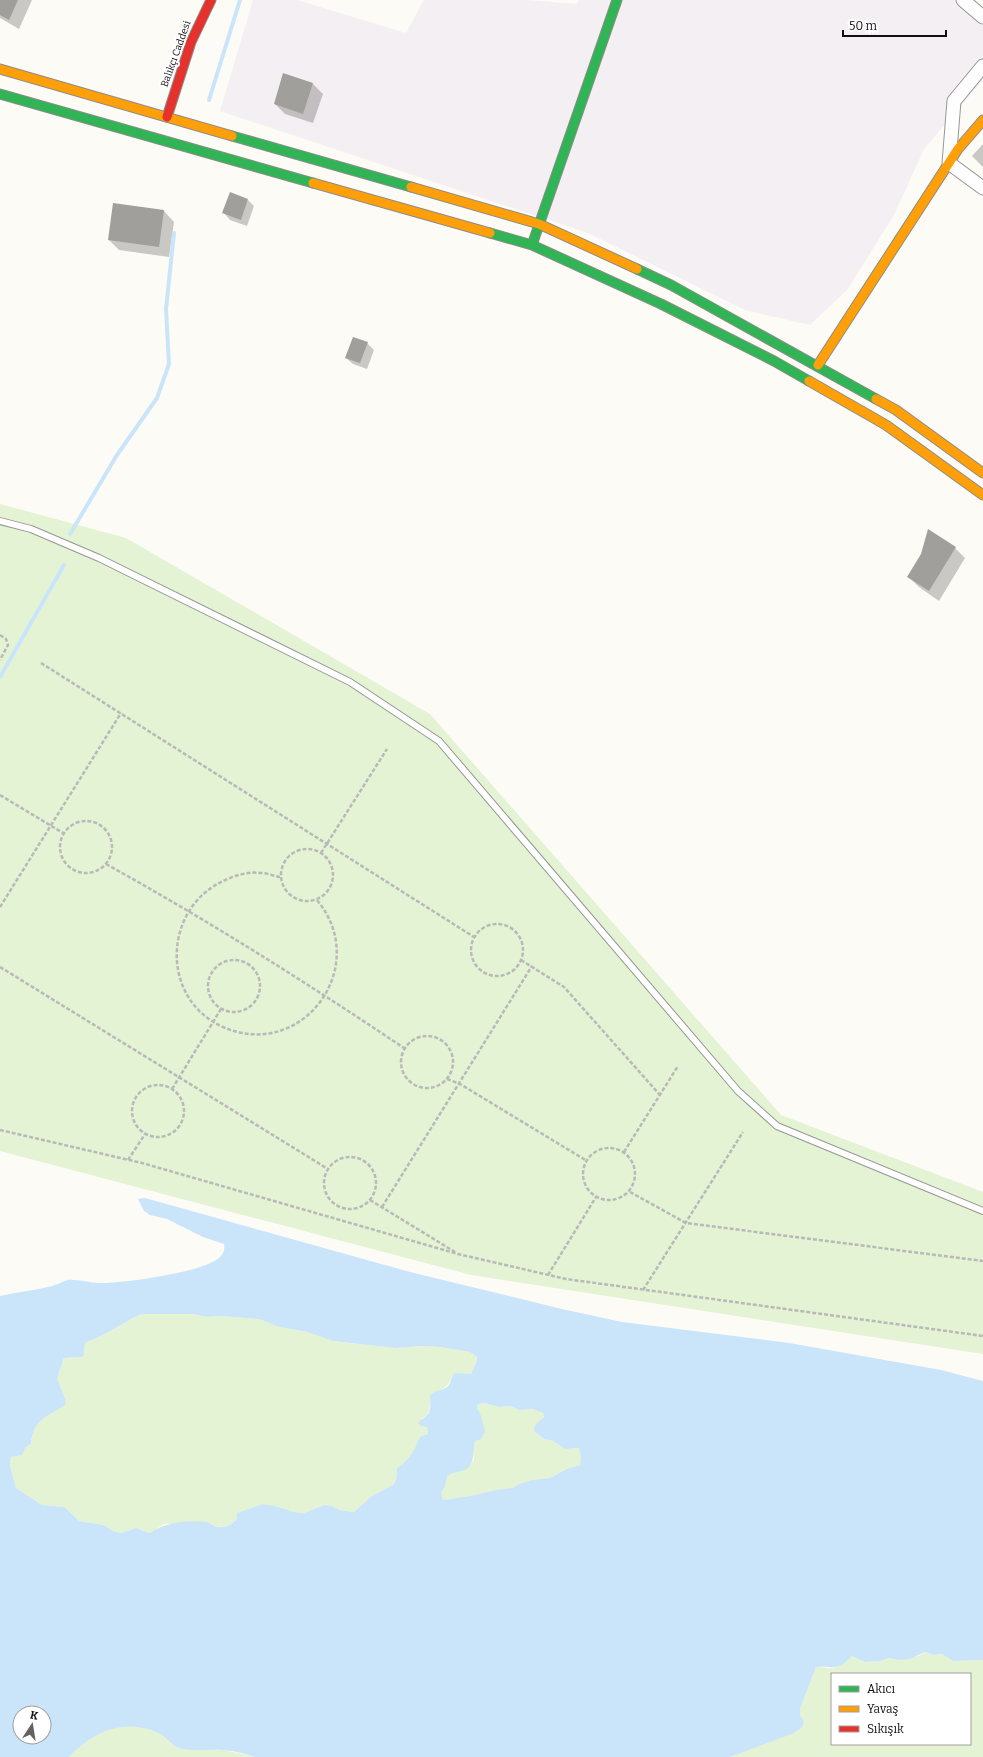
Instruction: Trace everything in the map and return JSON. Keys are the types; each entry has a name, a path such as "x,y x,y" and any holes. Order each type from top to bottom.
{"main road":[{"name":"Balıkçı Caddesi","path":"167,117 177,81 203,13 211,0"},
{"path":"532,245 617,0"},
{"path":"0,69 539,224 671,285 818,364 896,410 983,473"},
{"path":"0,94 532,245 661,304 774,361 886,425 983,495"},
{"path":"818,364 958,149 983,120"}],"street":[{"path":"963,0 983,17"},
{"path":"983,66 954,101 949,163 983,188"}],"lane":[{"path":"0,521 31,529 99,558 350,682 439,741 738,1091 777,1126 983,1211"}],"path":[{"path":"0,635 6,639 8,645 0,660"},
{"path":"41,663 474,936"},
{"path":"0,907 121,713"},
{"path":"321,853 387,749"},
{"path":"0,795 63,833"},
{"path":"84,820 100,825 111,838 110,856 106,864 99,870 90,873 81,873 73,870 66,864 59,849 63,833 68,826 84,820"},
{"path":"305,849 321,853 332,866 332,884 327,892 316,899 302,901 287,893 280,877 284,861 297,850 305,849"},
{"path":"106,864 188,910 325,995 404,1048"},
{"path":"280,877 259,873 231,877 207,890 188,910 178,935 176,962 184,989 200,1011 222,1027 247,1034 273,1033 298,1024 318,1007 332,986 338,960 336,934 326,910 316,899"},
{"path":"495,924 511,928 522,942 522,960 510,973 501,976 492,976 484,973 477,968 472,961 470,948 474,936 480,930 495,924"},
{"path":"522,960 564,987 660,1095"},
{"path":"241,961 249,964 255,970 259,978 261,987 259,996 254,1004 248,1009 239,1012 230,1012 221,1009 210,997 208,989 212,973 224,962 241,961"},
{"path":"382,1208 532,966"},
{"path":"0,967 328,1169"},
{"path":"172,1089 221,1009"},
{"path":"425,1036 442,1040 448,1046 452,1054 452,1071 447,1079 440,1085 432,1088 422,1088 407,1080 400,1064 404,1048 413,1040 425,1036"},
{"path":"624,1152 678,1066"},
{"path":"447,1079 460,1084 587,1161"},
{"path":"156,1085 172,1089 183,1103 183,1116 178,1128 171,1134 162,1137 153,1137 138,1129 134,1122 132,1105 135,1098 144,1089 156,1085"},
{"path":"0,1130 128,1160 458,1254 566,1279 983,1336"},
{"path":"643,1290 743,1132"},
{"path":"128,1160 145,1134"},
{"path":"616,1149 624,1152 630,1158 636,1175 630,1192 623,1198 614,1200 596,1198 585,1185 583,1173 587,1161 592,1154 600,1150 616,1149"},
{"path":"349,1156 357,1157 371,1166 377,1183 375,1192 370,1200 363,1206 355,1209 346,1209 337,1206 331,1201 325,1189 324,1177 333,1163 349,1156"},
{"path":"630,1192 686,1222 983,1261"},
{"path":"548,1275 596,1198"},
{"path":"370,1200 458,1254"}],"shaded area":[{"path":"253,0 297,0 406,33 424,0 527,0 577,4 579,0 972,0 983,9 983,80 924,149 894,215 847,290 810,325 745,310 588,233 220,111"}],"green space":[{"path":"0,504 126,538 430,714 781,1115 983,1192 983,1354 471,1275 0,1151"},
{"path":"141,1314 193,1314 207,1317 219,1316 259,1319 279,1327 307,1332 333,1341 395,1348 422,1346 440,1347 470,1352 477,1357 477,1361 471,1374 452,1376 451,1380 446,1386 430,1396 430,1406 427,1415 421,1419 427,1427 428,1434 418,1442 415,1452 408,1461 397,1468 396,1479 393,1485 354,1512 340,1510 332,1506 324,1505 304,1513 262,1504 238,1513 237,1519 223,1527 209,1523 164,1524 150,1533 136,1528 121,1533 113,1531 104,1525 79,1521 65,1507 42,1505 16,1488 10,1466 11,1457 31,1444 32,1435 39,1422 66,1401 57,1378 64,1358 82,1357 84,1355 85,1343 107,1333"},
{"path":"485,1403 498,1407 510,1406 519,1410 533,1409 543,1413 544,1416 534,1431 544,1439 553,1441 565,1449 579,1448 581,1458 580,1465 565,1469 550,1478 519,1484 513,1488 443,1500 441,1492 445,1487 446,1476 452,1472 461,1472 474,1460 473,1450 478,1404"},
{"path":"925,1652 934,1655 942,1654 953,1661 983,1660 983,1757 730,1757 804,1721 800,1715 800,1709 816,1667 835,1667 843,1664 852,1656 865,1662 880,1661 889,1658 898,1660 919,1656"},
{"path":"126,1725 143,1727 158,1733 167,1737 171,1743 185,1749 224,1750 255,1757 69,1757 88,1740 95,1736"}],"water":[{"path":"145,1198 410,1272 622,1322 789,1343 941,1370 983,1381 983,1660 953,1661 942,1654 934,1655 925,1652 910,1659 898,1660 889,1658 880,1661 865,1662 852,1656 842,1665 835,1667 816,1667 800,1709 800,1715 804,1721 802,1727 794,1733 730,1757 255,1757 239,1752 189,1750 179,1748 160,1734 147,1729 123,1727 111,1729 89,1740 69,1757 0,1757 0,1296 51,1286 68,1280 109,1283 162,1276 198,1268 212,1262 222,1254 224,1244 203,1237 167,1219 150,1215 144,1211 138,1199","holes":["141,1314 193,1314 207,1317 219,1316 259,1319 279,1327 307,1332 333,1341 395,1348 422,1346 440,1347 470,1352 477,1357 477,1361 471,1374 455,1373 447,1387 430,1396 429,1412 418,1423 421,1426 427,1427 428,1434 420,1437 411,1455 397,1468 396,1479 393,1485 372,1496 354,1512 340,1510 332,1506 324,1505 304,1513 262,1504 237,1513 237,1519 230,1525 224,1527 218,1527 207,1522 192,1521 170,1524 150,1533 136,1528 121,1533 113,1531 104,1525 79,1521 65,1507 42,1505 16,1488 10,1466 11,1457 22,1455 25,1448 31,1444 32,1436 38,1424 47,1416 65,1405 66,1401 57,1378 64,1358 82,1357 84,1355 85,1343 107,1333","485,1403 498,1407 510,1406 519,1410 533,1409 543,1413 544,1417 535,1425 534,1431 544,1439 553,1441 565,1449 579,1448 581,1458 580,1465 566,1469 550,1478 533,1480 519,1484 513,1488 443,1500 441,1492 445,1487 447,1476 452,1473 462,1471 470,1466 473,1459 475,1441 481,1439 485,1431 480,1413 477,1409 478,1404"]}],"building":[{"path":"0,0 18,0 9,20 0,15"},
{"path":"283,73 313,83 303,114 274,104"},
{"path":"230,192 248,199 241,220 222,213"},
{"path":"113,203 164,210 159,247 108,240"},
{"path":"353,337 368,342 360,363 345,358"},
{"path":"928,529 956,547 929,591 907,577 921,554"}],"waterway":[{"path":"209,100 240,0"},
{"path":"70,534 117,455 157,398 169,364 166,309 174,233"},
{"path":"0,677 64,565"}],"traffic: fast":[{"path":"532,245 617,0"},
{"path":"0,94 313,183"},
{"path":"232,136 411,187"},
{"path":"490,233 532,245 661,304 774,361 809,381"},
{"path":"637,269 671,285 876,399"}],"traffic: slow":[{"path":"0,69 232,136"},
{"path":"818,365 958,149 983,120"},
{"path":"313,183 490,233"},
{"path":"411,187 539,224 637,269"},
{"path":"809,381 886,425 983,495"},
{"path":"876,399 896,410 983,473"}],"traffic: jam":[{"path":"167,117 191,42 211,0"}]}
